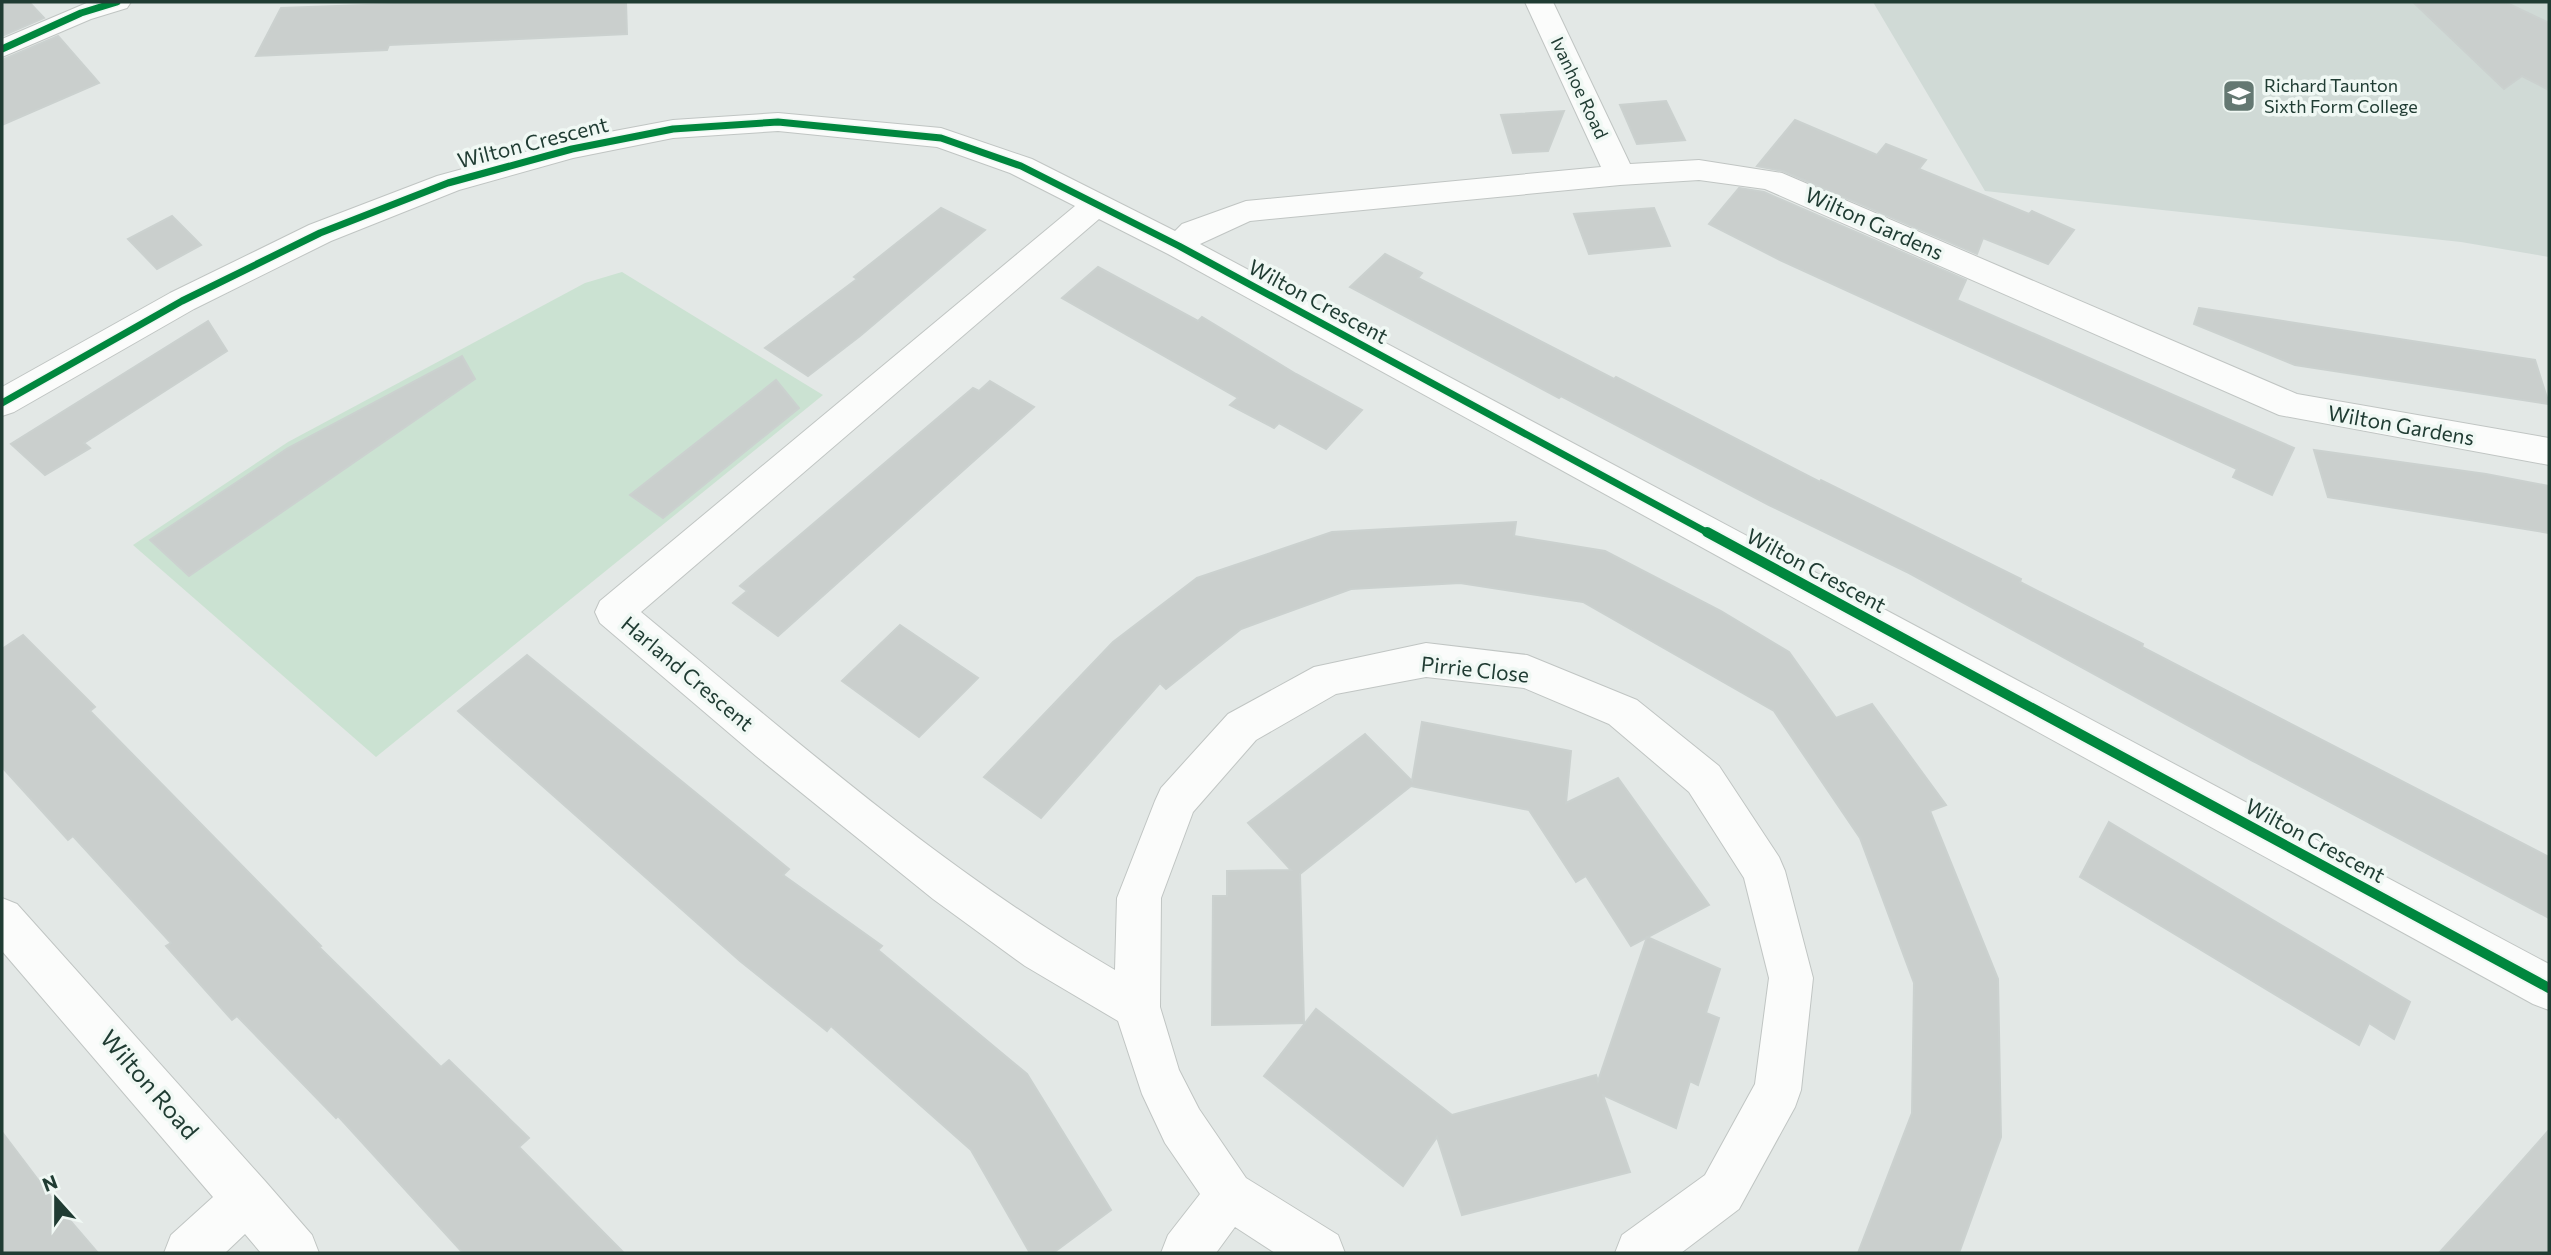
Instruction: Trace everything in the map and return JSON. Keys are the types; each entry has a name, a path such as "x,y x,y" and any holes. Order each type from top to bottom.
{"street":[{"path":"2,49 81,13 117,2"},
{"name":"Ivanhoe Road","path":"1539,2 1620,175"},
{"name":"Wilton Crescent","path":"2,403 182,301 320,233 448,183 572,149 673,129 778,122 941,138 1021,166 1179,246 2549,988"},
{"name":"Wilton Gardens","path":"1179,246 1193,232 1246,211 1620,175 1699,170 1772,180 2291,406 2549,451"},
{"name":"Harland Crescent","path":"1097,204 614,612 770,743 948,885 1041,951 1137,1007"},
{"name":"Pirrie Close","path":"1320,1253 1229,1195 1182,1126 1158,1078 1137,1007 1139,898 1176,801 1242,727 1328,679 1426,660 1527,672 1623,712 1704,779 1764,871 1791,978 1778,1090 1722,1192 1640,1253"},
{"name":"Wilton Road","path":"2,919 294,1253"},
{"path":"1185,1253 1229,1195"},
{"path":"189,1253 248,1198"}],"shaded area":[{"name":"Richard Taunton Sixth Form College","path":"1873,2 2549,2 2549,257 2461,242 1985,191"}],"green space":[{"path":"622,272 823,395 376,757 133,545 288,442 585,283"}],"building":[{"path":"2,2 29,2 44,18 2,36"},
{"path":"450,2 626,2 627,34 389,45 387,50 256,56 281,8"},
{"path":"2413,2 2505,2 2549,23 2549,90 2522,76 2504,89"},
{"path":"58,36 99,83 2,125 2,60"},
{"path":"1666,101 1685,140 1637,144 1620,105"},
{"path":"1564,111 1548,151 1513,153 1501,115"},
{"path":"1795,120 1877,155 1886,144 1926,160 1919,169 2029,214 2032,211 2074,230 2048,264 1983,238 1977,254 1783,171 1757,166"},
{"path":"1739,188 1764,192 1966,280 1957,300 2294,448 2272,495 2233,477 2237,469 1780,260 1709,224"},
{"path":"941,208 985,230 860,336 808,376 765,348 857,279 854,277"},
{"path":"1654,208 1670,246 1589,254 1574,214"},
{"path":"172,216 201,245 157,269 128,239"},
{"path":"1385,254 1422,273 1418,278 1820,482 1821,480 2021,579 2020,582 2143,644 2142,647 2549,857 2549,918 2253,761 1909,573 1769,505 1561,396 1559,398 1350,287"},
{"path":"1098,267 1198,321 1202,317 1362,410 1326,449 1279,423 1274,428 1230,405 1238,398 1062,298"},
{"path":"2199,308 2535,360 2549,404 2295,365 2194,324"},
{"path":"208,321 227,351 84,443 90,448 45,475 11,444"},
{"path":"462,356 475,379 189,576 150,540 288,448"},
{"path":"776,380 799,408 663,518 630,495"},
{"path":"990,381 1034,407 778,636 733,603 747,591 740,586 973,388 979,391"},
{"path":"2314,450 2486,474 2549,486 2549,533 2328,497"},
{"path":"1516,522 1514,536 1605,551 1721,611 1789,652 1836,718 1872,704 1946,805 1930,811 1998,979 2001,1137 1959,1253 1858,1253 1912,1113 1914,983 1860,838 1774,711 1583,602 1460,583 1351,589 1241,629 1166,689 1160,683 1041,818 984,777 1113,642 1197,578 1332,532"},
{"path":"900,625 978,678 919,737 842,681"},
{"path":"23,635 95,707 90,711 321,946 319,947 441,1067 449,1060 529,1138 519,1147 624,1253 463,1253 338,1116 336,1118 237,1016 232,1020 166,946 171,943 73,836 68,840 2,767 2,649"},
{"path":"527,655 789,869 783,875 882,946 878,950 1027,1074 1111,1210 1053,1253 1030,1253 971,1150 831,1026 827,1031 740,961 458,711"},
{"path":"1422,722 1571,751 1566,803 1618,778 1709,905 1631,946 1586,876 1576,882 1529,810 1411,786 1300,874 1304,1023 1212,1025 1213,896 1227,896 1227,871 1291,870 1248,823 1365,734 1412,781"},
{"path":"2109,822 2410,1002 2394,1039 2369,1023 2359,1045 2080,877"},
{"path":"1647,937 1720,969 1706,1013 1719,1018 1698,1085 1690,1081 1676,1128 1603,1095 1630,1172 1462,1215 1437,1137 1403,1186 1264,1076 1316,1009 1452,1115 1596,1075 1598,1081"},
{"path":"2549,1130 2549,1253 2439,1253 2480,1208"},
{"path":"2,1132 61,1210 98,1253 2,1253"}],"cycle path":[{"path":"2,49 81,13 117,2"},
{"path":"2,403 182,301 320,233 448,183 572,149 673,129 778,122 941,138 1021,166 1179,246 2549,988"}],"place":[{"name":"Richard Taunton Sixth Form College","path":"2239,96"}]}
